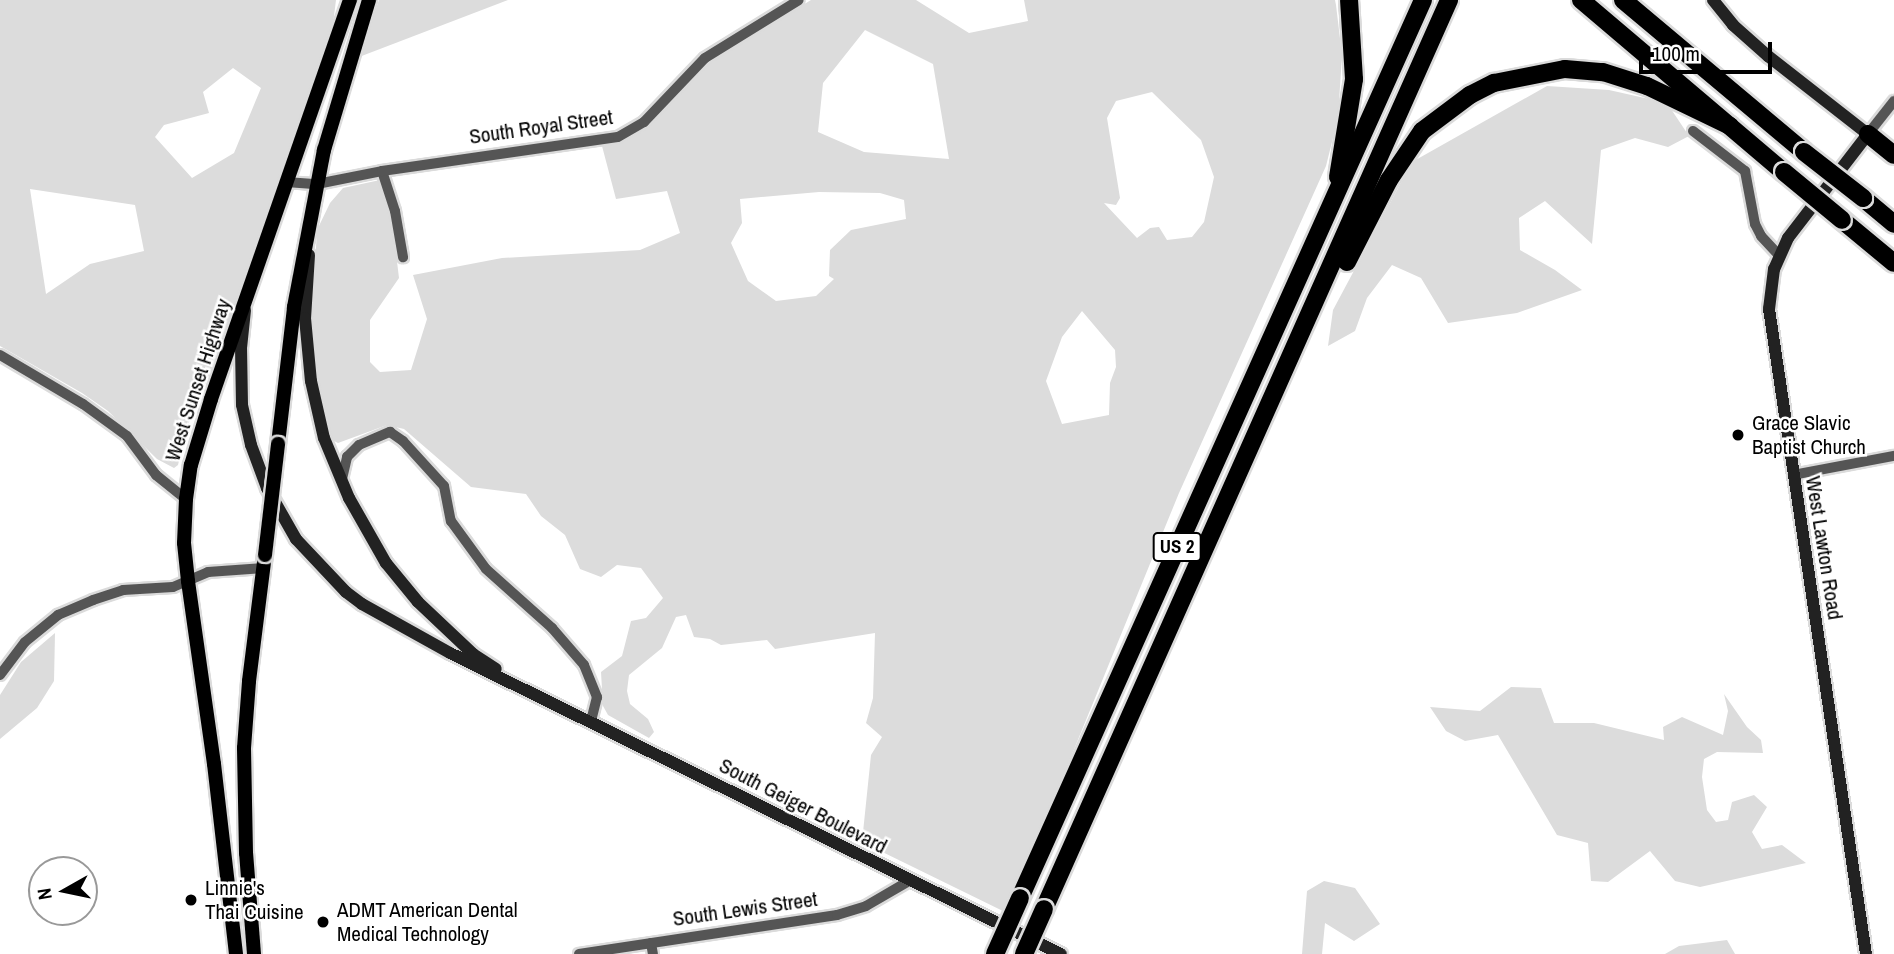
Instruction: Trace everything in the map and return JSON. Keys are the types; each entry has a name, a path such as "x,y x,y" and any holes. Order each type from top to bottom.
{"highway":[{"name":"US 2","path":"1334,195 1350,115 1354,79 1349,0"},
{"name":"US 2","path":"995,954 1334,195 1355,157 1423,0"},
{"name":"US 2","path":"1024,954 1449,0"},
{"path":"1581,0 1784,173 1894,262"},
{"path":"1623,0 1894,224"},
{"path":"1314,308 1343,268 1407,150 1442,113 1493,83 1565,69 1603,72 1647,86 1730,126"},
{"path":"1868,134 1894,155"}],"main road":[{"name":"West Sunset Highway","path":"236,954 214,765 188,581 184,536 186,499 197,446 350,0"},
{"path":"254,954 246,853 244,748 248,681 265,562 294,307 317,184 339,94 369,0"}],"street":[{"name":"South Royal Street","path":"286,182 317,184 382,171 618,137 644,122 705,58 799,0"},
{"path":"1713,0 1733,25 1768,56 1868,134 1894,101"},
{"path":"1693,131 1745,171 1755,224 1761,236 1779,255"},
{"name":"West Lawton Road","path":"1866,954 1769,309 1770,289 1779,255 1788,238 1868,134"},
{"path":"382,171 396,211 403,257"},
{"path":"313,203 305,318 311,382 324,438 341,480 374,545 418,602 473,654 529,690"},
{"path":"247,296 241,347 244,413 262,475 296,539 362,604 459,657 529,690"},
{"path":"0,355 83,404 127,436 156,475 186,499"},
{"path":"324,438 336,448 350,451 392,432 444,486 451,521 486,569 552,628 584,665 597,697 591,721"},
{"path":"341,480 350,451"},
{"path":"1793,475 1894,456"},
{"path":"0,675 24,642 58,615 123,590 173,587 208,572 265,562"},
{"name":"South Geiger Boulevard","path":"529,690 909,881 1061,954"},
{"name":"South Lewis Street","path":"579,954 837,915 866,906 909,881"},
{"path":"651,943 653,954"}],"shaded area":[{"path":"0,0 336,0 333,24 212,368 187,427 178,465 174,468 157,459 108,411 0,346","holes":["233,68 261,88 234,153 192,178 155,137 164,125 209,113 203,92","30,189 135,205 144,251 90,264 46,294"]},
{"path":"379,0 508,0 359,57"},
{"path":"811,0 916,0 969,33 1028,21 1024,0 1335,0 1342,55 1338,118 1326,166 1179,493 1007,913 862,842 871,755 882,737 866,723 873,698 875,633 775,649 767,640 721,645 710,639 694,637 686,615 676,617 662,648 629,675 627,691 630,704 648,719 654,732 649,738 608,715 603,706 601,672 622,656 631,621 646,618 663,598 641,568 617,565 601,577 580,569 565,535 541,516 526,494 471,487 404,429 387,425 338,443 330,439 318,391 311,335 317,230 330,203 343,188 380,180 391,212 399,278 370,320 370,362 380,372 411,370 427,319 413,275 502,258 640,250 680,233 667,191 616,199 602,146 630,138 655,119 703,66","holes":["865,30 933,64 949,159 864,152 818,132 823,83","1152,92 1201,140 1214,177 1204,222 1192,237 1167,240 1159,227 1150,228 1137,238 1104,203 1116,205 1120,198 1107,118 1116,101","819,192 880,193 904,200 906,219 851,230 830,250 829,276 834,279 816,296 776,301 748,281 731,243 742,223 740,199","1082,311 1115,350 1116,367 1110,383 1109,415 1062,424 1046,381 1062,337"]},
{"path":"1547,86 1609,90 1667,103 1689,136 1668,147 1635,138 1601,150 1592,244 1545,201 1519,218 1520,250 1555,270 1582,290 1517,313 1448,323 1421,278 1392,265 1367,298 1355,331 1328,346 1333,310 1412,162"},
{"path":"55,633 54,681 37,708 0,739 0,695 21,662"},
{"path":"1511,687 1541,688 1554,723 1594,723 1664,740 1663,727 1682,717 1723,735 1728,711 1724,694 1747,727 1761,740 1763,753 1717,752 1704,759 1702,777 1707,810 1716,822 1728,820 1732,802 1754,795 1767,807 1752,832 1762,849 1782,845 1806,863 1700,887 1675,881 1650,851 1608,882 1591,881 1588,843 1557,835 1498,735 1465,741 1446,731 1430,707 1480,711"},
{"path":"1324,881 1355,888 1380,924 1354,941 1325,923 1322,954 1302,954 1307,891"},
{"path":"1727,940 1735,954 1665,954 1679,946"}],"place":[{"name":"Grace Slavic Baptist Church","path":"1738,435"},
{"name":"Linnie's Thai Cuisine","path":"191,900"},
{"name":"ADMT American Dental Medical Technology","path":"323,922"}]}
